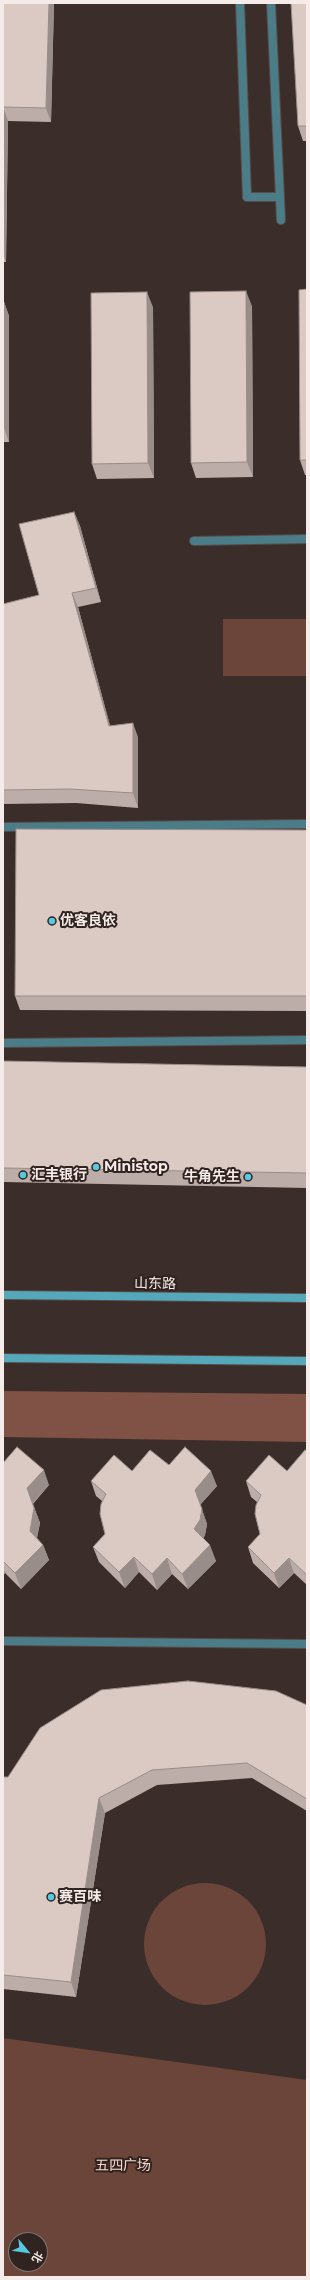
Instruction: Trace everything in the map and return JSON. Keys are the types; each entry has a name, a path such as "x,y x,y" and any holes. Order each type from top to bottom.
{"main road":[{"name":"山东路","path":"3,1295 307,1298"},
{"path":"3,1358 307,1361"}],"lane":[{"path":"240,3 248,197 280,197"},
{"path":"271,3 281,220"},
{"path":"194,541 307,539"},
{"path":"3,827 307,824"},
{"path":"3,1043 307,1040"},
{"path":"3,1641 307,1644"}],"green space":[{"path":"223,619 307,619 307,676 223,676"},
{"path":"205,1883 229,1887 248,1901 262,1920 266,1944 262,1968 248,1987 229,2001 205,2005 181,2001 162,1987 148,1968 144,1944 148,1920 162,1901 181,1887"},
{"name":"五四广场","path":"3,2038 307,2080 307,2277 3,2277"}],"shaded area":[{"path":"3,1391 307,1394 307,1442 3,1437"}],"building":[{"path":"3,3 49,3 46,108 3,107"},
{"path":"291,3 307,3 307,126 298,126"},
{"path":"307,289 307,460 300,460 299,290"},
{"path":"246,291 247,462 191,463 190,292"},
{"path":"147,292 148,463 92,464 91,293"},
{"path":"4,302 4,428 3,428"},
{"path":"74,512 96,588 72,593 109,726 133,723 133,793 70,789 3,790 3,604 39,595 19,524"},
{"path":"16,829 307,830 307,996 15,996"},
{"path":"3,1061 307,1067 307,1173 3,1168"},
{"path":"17,1447 44,1470 27,1488 34,1508 30,1531 43,1545 15,1573 3,1561 3,1463"},
{"path":"185,1447 211,1471 195,1490 202,1509 200,1520 194,1529 210,1545 182,1574 167,1558 152,1574 134,1557 119,1572 93,1547 105,1534 100,1514 101,1504 106,1494 91,1481 114,1455 132,1471 150,1450 169,1465"},
{"path":"305,1450 307,1451 307,1575 289,1558 274,1573 248,1547 260,1534 255,1514 256,1505 261,1495 246,1481 269,1455 287,1471"},
{"path":"188,1681 276,1691 307,1705 307,1799 247,1763 152,1770 99,1798 71,1982 3,1975 3,1777 8,1777 40,1728 101,1690"}],"place":[{"name":"优客良依","path":"52,921"},
{"name":"Ministop","path":"96,1167"},
{"name":"汇丰银行","path":"23,1175"},
{"name":"牛角先生","path":"248,1177"},
{"name":"赛百味","path":"51,1897"}]}
